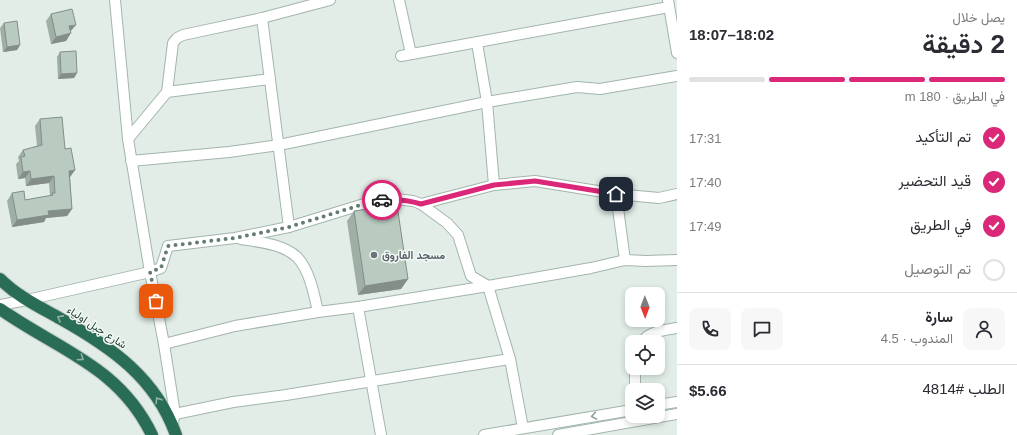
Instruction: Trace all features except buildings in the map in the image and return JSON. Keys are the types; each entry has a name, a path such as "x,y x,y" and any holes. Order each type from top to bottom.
{"highway":[{"name":"شارع جبل اولياء","path":"0,279 27,300 92,337 119,356 137,372 151,389 174,425"},
{"path":"0,308 20,322 72,353 120,387 134,404 152,435"}],"street":[{"path":"115,0 131,162 164,344 174,425 233,402 510,359"},
{"path":"128,139 167,92 173,43 177,38 183,35 262,18 330,0"},
{"path":"399,0 406,55 476,43 668,4 677,53"},
{"path":"262,18 289,227"},
{"path":"476,43 487,102 494,185"},
{"path":"131,162 229,152 279,145 487,102 577,87 600,89 677,76"},
{"path":"167,92 270,78"},
{"path":"421,204 494,185 535,181 616,194 659,198 677,194"},
{"path":"616,194 625,260"},
{"path":"0,305 150,272 161,268 168,246 235,238 289,227 377,200 396,199 413,201 421,204 446,223 458,235 471,276 488,286 510,359 523,428"},
{"path":"235,238 270,244 287,251 297,258 307,273 318,312"},
{"path":"164,344 235,326 318,312 358,308 591,268 625,260 677,260"},
{"path":"358,308 381,435"},
{"path":"649,335 652,333 677,328"},
{"path":"665,404 677,402"},
{"path":"484,435 625,411"},
{"path":"558,435 677,414"}],"way so far":[{"path":"156,301 150,272 161,268 168,246 235,238 289,227 377,200 382,200"}],"place":[{"name":"مسجد الفاروق","path":"374,255"}],"route":[{"path":"382,200 396,199 413,201 421,204 494,185 535,181 616,194"}]}
